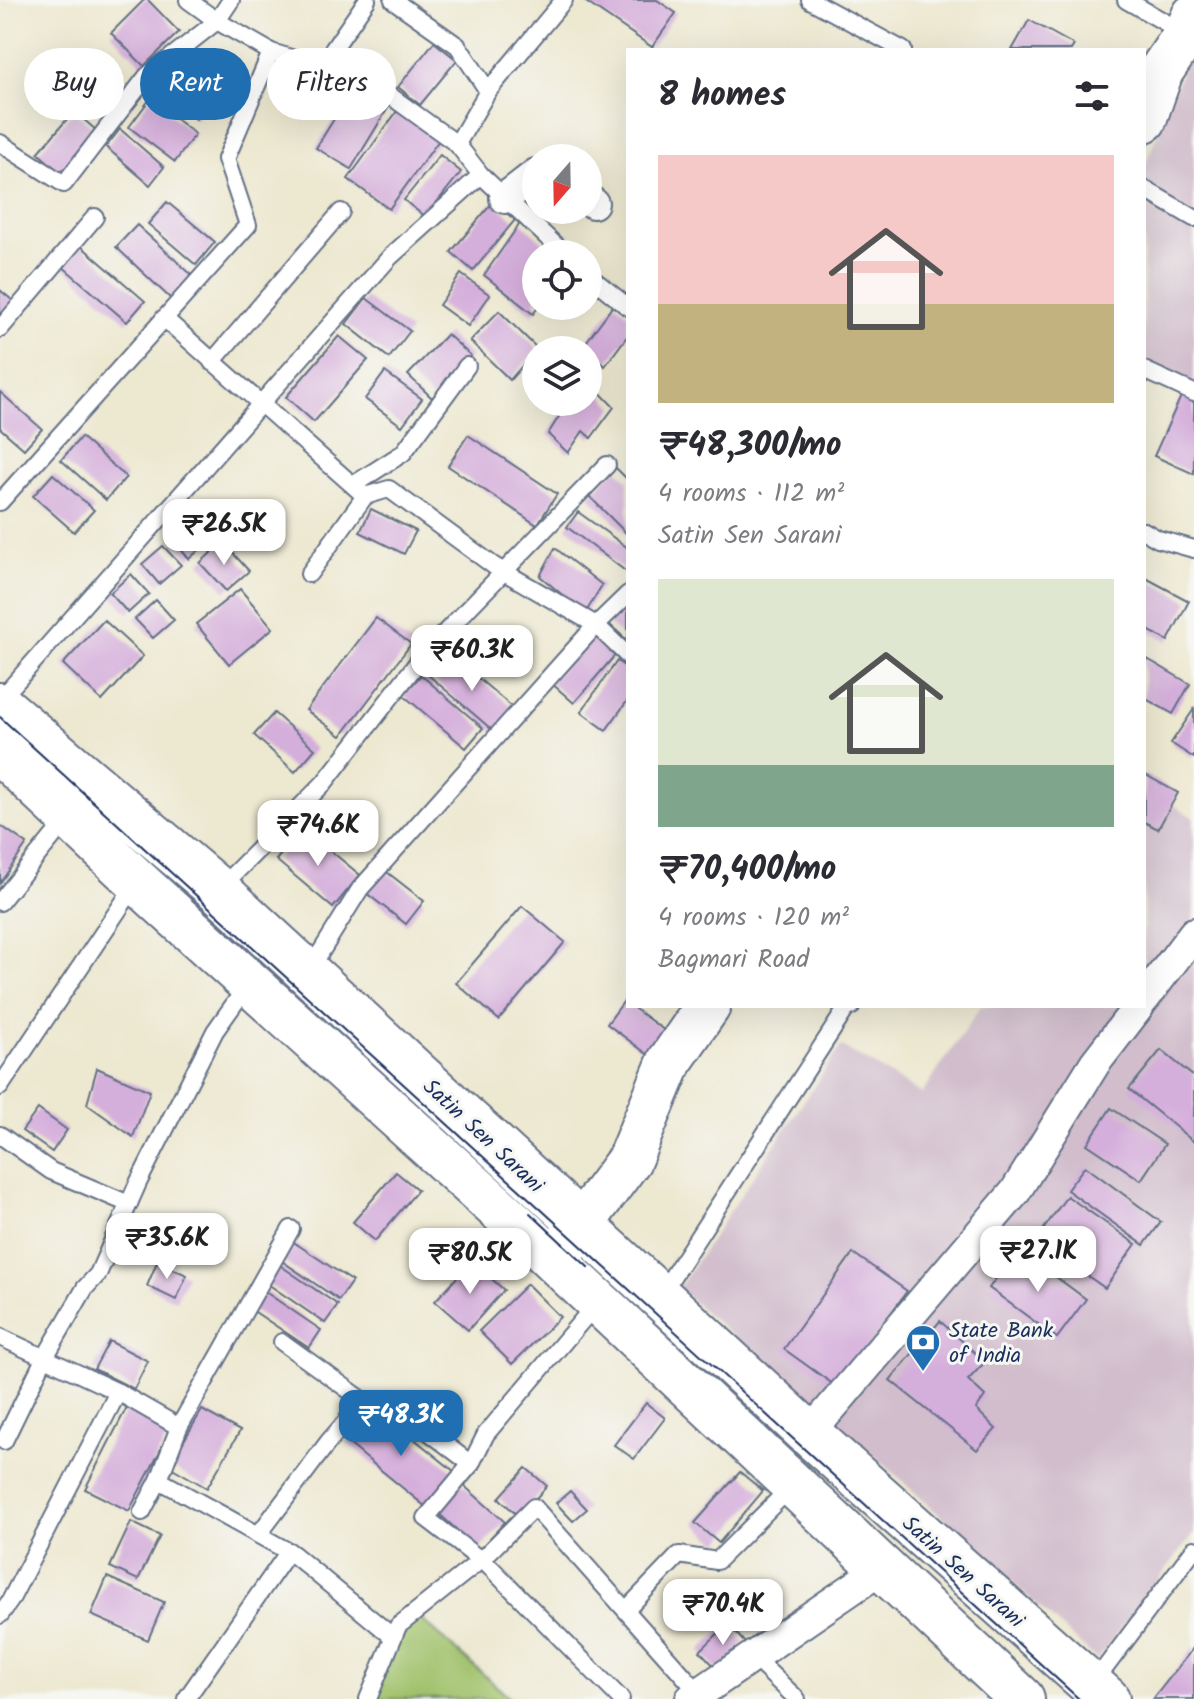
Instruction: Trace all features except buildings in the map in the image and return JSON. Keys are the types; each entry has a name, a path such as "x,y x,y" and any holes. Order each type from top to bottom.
{"main road":[{"path":"1146,114 1161,71 1190,25"},
{"name":"Satin Sen Sarani","path":"0,702 218,890 809,1434 1100,1692"},
{"name":"Satin Sen Sarani","path":"1,757 553,1261 1022,1699"},
{"path":"553,1261 582,1227 629,1160 670,1061 707,1008"}],"street":[{"path":"505,198 522,185"},
{"path":"1146,996 1194,933"},
{"path":"809,1434 1015,1192 1095,1063 1137,1008"},
{"path":"695,1696 881,1569"}],"lane":[{"path":"188,0 267,50"},
{"path":"0,143 64,184 147,76 217,21 231,0"},
{"path":"334,48 367,0"},
{"path":"393,0 458,46 488,91"},
{"path":"457,144 488,91 564,0"},
{"path":"810,0 899,48"},
{"path":"1126,0 1190,25"},
{"path":"0,502 248,225 226,159 267,62"},
{"path":"396,100 457,144 481,175 550,240"},
{"path":"0,702 390,257 481,175"},
{"path":"1146,190 1194,218"},
{"path":"212,362 341,212"},
{"path":"0,329 95,217"},
{"path":"602,286 626,305"},
{"path":"164,318 359,490 389,489 504,572 596,625 626,654"},
{"path":"309,574 359,490 403,453 467,366"},
{"path":"1146,371 1194,393"},
{"path":"218,890 324,783 425,653 607,465"},
{"path":"1146,532 1158,539 1194,549"},
{"path":"309,972 360,889 596,625 626,596"},
{"path":"0,902 69,816"},
{"path":"0,1087 137,881"},
{"path":"4,1441 44,1359 85,1288 98,1274 129,1204 215,1031 249,982"},
{"path":"659,1297 848,1008"},
{"path":"0,1135 51,1171 129,1204"},
{"path":"142,1512 159,1480 179,1427 291,1229"},
{"path":"597,1302 486,1434 471,1464 426,1518 481,1560 621,1699"},
{"path":"0,1337 118,1392 179,1427"},
{"path":"282,1342 364,1401 388,1401 471,1464"},
{"path":"0,1615 118,1392"},
{"path":"259,1534 329,1441 364,1401"},
{"path":"159,1480 289,1551 393,1637"},
{"path":"627,1609 679,1555 717,1561 794,1485"},
{"path":"368,1699 398,1626 481,1560 534,1507 627,1609 695,1696"},
{"path":"1100,1692 1194,1549"},
{"path":"186,1699 289,1551"},
{"path":"752,1656 797,1699"}],"shaded area":[{"path":"1194,40 1194,386 1146,362 1146,164"},
{"path":"1146,787 1194,818 1194,1533 1097,1660 883,1463 678,1289 841,1046 922,1094 980,1008 1146,1008"}],"green space":[{"path":"421,1619 511,1699 372,1699 399,1632"}],"tram line":[{"path":"0,717 1079,1699"},
{"path":"530,1213 589,1268"}],"place":[{"name":"State Bank of India","path":"923,1373"}]}
